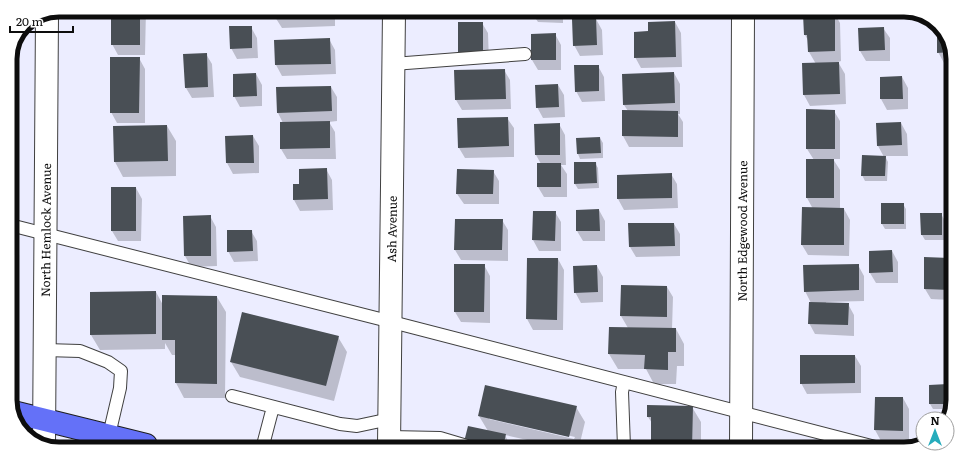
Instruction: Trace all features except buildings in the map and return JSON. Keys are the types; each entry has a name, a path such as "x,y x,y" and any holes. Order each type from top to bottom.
{"main road":[{"path":"19,413 135,442"}],"street":[{"name":"Ash Avenue","path":"390,434 394,17"},
{"name":"North Edgewood Avenue","path":"742,442 743,17"},
{"name":"North Hemlock Avenue","path":"44,439 47,19"}],"lane":[{"path":"393,64 525,54"},
{"path":"17,227 856,442"},
{"path":"44,350 80,351 108,362 121,371 120,388 109,435"},
{"path":"624,382 622,392 624,442"},
{"path":"232,396 340,424 357,426 390,434 440,438 449,442"},
{"path":"265,442 273,407"}]}
